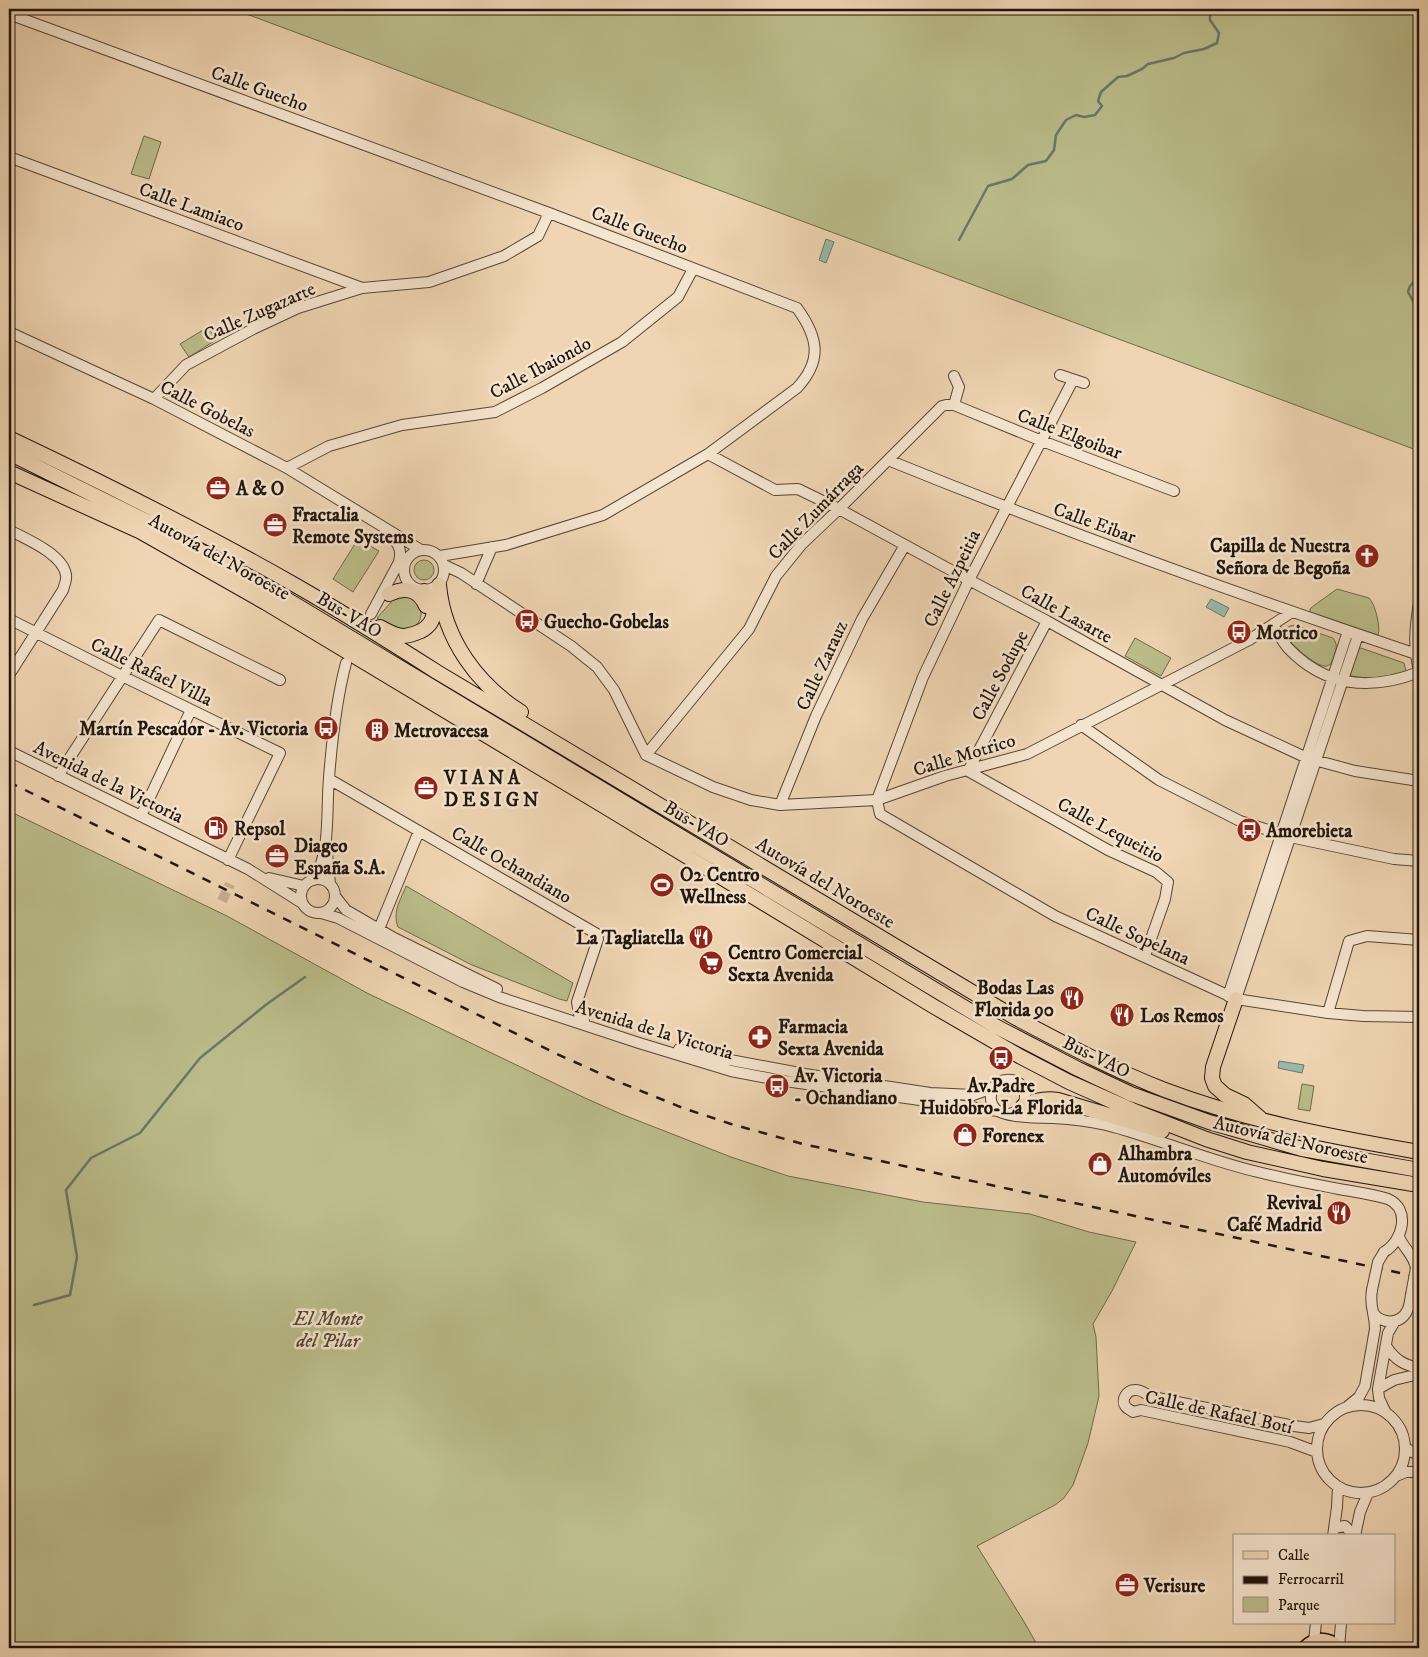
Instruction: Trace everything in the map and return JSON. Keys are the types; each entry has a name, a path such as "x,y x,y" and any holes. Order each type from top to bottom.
{"highway":[{"name":"Autovía del Noroeste","path":"9,438 104,483 294,584 437,672 1031,1026 1082,1053 1163,1089 1228,1112 1318,1133 1419,1152"},
{"name":"Bus-VAO","path":"9,452 148,522 273,591 553,758 997,1028 1131,1094 1230,1129 1302,1149 1419,1170"},
{"name":"Autovía del Noroeste","path":"9,472 141,532 266,604 1021,1057 1068,1082 1206,1139 1248,1152 1290,1162 1419,1185"},
{"path":"441,582 440,596 447,622 462,654 482,680 503,700 536,721 544,735"},
{"path":"384,596 399,590 407,590 416,593 422,599 427,608 427,620 419,632"},
{"path":"355,620 375,624 401,636 412,635 426,628 433,618 431,601 424,591"},
{"path":"1232,998 1213,1067 1212,1078 1215,1086 1225,1095 1244,1104 1262,1120"},
{"path":"1025,1104 1045,1098 1058,1100 1186,1138 1206,1139"}],"main road":[{"path":"1307,1646 1328,1640 1339,1648"}],"street":[{"name":"Calle Guecho","path":"9,14 549,213 796,308 806,321 813,336 816,352 813,366 806,378 797,388 708,454 603,514 506,545 442,561"},
{"name":"Calle Lamiaco","path":"9,157 362,288"},
{"name":"Calle Zugazarte","path":"154,399 186,365 253,329 298,308 362,288 429,282 504,256 538,236 549,213"},
{"name":"Calle Ibaiondo","path":"287,468 329,446 402,425 495,412 542,388 622,342 678,297 693,269"},
{"name":"Calle Gobelas","path":"9,332 154,399 287,468 421,550"},
{"path":"1060,375 1084,384"},
{"path":"954,376 959,387 954,405"},
{"name":"Calle Azpeitia","path":"878,800 923,677 969,580 1073,380"},
{"name":"Calle Elgoibar","path":"954,405 1174,492"},
{"name":"Calle Zumárraga","path":"646,755 749,629 776,576 802,544 942,406 954,405"},
{"name":"Calle Lasarte","path":"708,454 775,490 798,489 839,509 1225,720 1311,760 1355,771 1419,782"},
{"name":"Calle Eibar","path":"888,460 1006,508 1292,612 1417,655"},
{"name":"Calle Gobelas","path":"383,528 399,544 401,553 384,596"},
{"path":"9,530 46,550 63,565 67,576 63,590 9,675"},
{"name":"Calle Gobelas","path":"396,536 406,548 406,562"},
{"name":"Calle Zarauz","path":"780,805 816,716 862,619 905,545"},
{"path":"473,582 492,547"},
{"path":"384,596 412,554 421,550 428,550 571,646 596,667 614,690 646,755"},
{"path":"441,582 445,572 442,561"},
{"path":"406,562 405,578 408,583 412,587 424,591 435,588 441,582 454,575 460,575 473,582"},
{"path":"384,596 398,585 408,583"},
{"path":"1273,625 1286,646 1300,660 1316,670 1338,679 1360,684 1380,684 1400,680 1419,671 1415,623 1419,603"},
{"name":"Calle Motrico","path":"646,755 713,787 750,800 780,805 878,800 945,776 1027,754 1248,640 1292,612"},
{"name":"Calle Rafael Villa","path":"9,619 191,710 280,752 228,860"},
{"path":"58,776 158,620 280,680"},
{"name":"Calle Sodupe","path":"968,771 1047,621"},
{"path":"1232,998 1353,633"},
{"path":"326,840 330,884 335,896 331,907 321,913 312,912 302,903 301,894 304,886 314,880 321,868 326,840 329,779 336,708 346,663"},
{"path":"141,816 191,710"},
{"path":"1081,725 1159,780 1240,821 1286,836 1394,859 1419,861"},
{"name":"Avenida de la Victoria","path":"9,752 228,860 276,880 304,886"},
{"name":"Calle Lequeitio","path":"968,771 1108,850 1156,872 1168,882 1165,899 1145,956"},
{"name":"Calle Ochandiano","path":"329,779 597,934 598,939 577,1002 579,1014 584,1020"},
{"name":"Calle Sopelana","path":"878,800 880,814 1055,916 1145,956 1232,998 1328,1013 1419,1017"},
{"path":"379,929 419,830"},
{"name":"Avenida de la Victoria","path":"248,869 302,903"},
{"path":"314,880 322,880 330,884"},
{"name":"Avenida de la Victoria","path":"335,896 346,910 394,938 494,988 537,1005 584,1020 709,1056 886,1087 966,1096 979,1094 993,1088"},
{"name":"Avenida de la Victoria","path":"321,913 338,918 463,982 499,996 629,1040 730,1071 1029,1118 1052,1118 1104,1125 1250,1171 1388,1199 1397,1205 1402,1214 1399,1237"},
{"path":"1328,1013 1350,941 1367,936 1419,940"},
{"path":"1001,1081 1017,1082 1024,1090 1025,1104 1017,1112 1003,1113 992,1103 993,1088 1001,1081"},
{"name":"Avenida de la Victoria","path":"1025,1104 1032,1112 1052,1118"},
{"path":"1373,1313 1386,1322 1395,1321 1404,1316 1407,1311 1417,1264 1399,1237 1378,1262 1370,1304 1375,1329 1362,1392 1354,1402 1334,1414 1324,1424 1318,1437 1317,1452 1320,1466 1327,1478 1338,1487 1352,1492 1368,1493 1383,1487 1396,1476 1406,1472 1419,1472"},
{"path":"1387,1250 1397,1248 1407,1251"},
{"path":"1386,1413 1379,1398 1378,1389 1388,1333 1395,1321"},
{"path":"1386,1346 1398,1361 1408,1366 1419,1368"},
{"path":"1378,1389 1394,1380 1419,1374"},
{"name":"Calle de Rafael Botí","path":"1317,1452 1290,1442 1142,1410 1133,1412 1126,1408 1123,1401 1126,1393 1132,1389 1140,1390 1145,1395 1153,1397 1294,1426 1309,1428 1324,1424"},
{"path":"1346,1408 1358,1405 1370,1406 1386,1413 1398,1424 1405,1447 1403,1463 1396,1476"},
{"path":"1405,1447 1419,1455"},
{"path":"1334,1532 1338,1507 1338,1487"},
{"path":"1355,1534 1360,1512 1368,1493"},
{"path":"1334,1532 1345,1526 1353,1534"},
{"path":"1307,1646 1316,1624"},
{"path":"1339,1648 1341,1624"}],"green space":[{"path":"233,9 1419,9 1419,451"},
{"path":"144,136 161,142 149,179 131,174"},
{"path":"208,327 216,340 189,357 180,344"},
{"path":"358,539 379,551 353,592 333,579"},
{"path":"424,560 431,563 434,570 431,577 424,580 417,577 414,570 417,563"},
{"path":"1337,589 1369,598 1377,616 1378,635 1310,612 1312,607"},
{"path":"402,596 412,599 418,604 421,611 417,625 410,629 401,630 377,618 392,601"},
{"path":"1295,625 1333,638 1336,647 1331,664 1326,666 1320,665 1289,641 1285,635 1286,629"},
{"path":"1135,638 1171,658 1161,676 1125,656"},
{"path":"1361,648 1404,663 1406,671 1388,677 1365,678 1352,676 1350,674 1358,649"},
{"name":"El Monte del Pilar","path":"9,811 227,916 367,993 585,1098 731,1157 788,1176 923,1202 1030,1214 1089,1232 1136,1242 1112,1291 1093,1324 1096,1337 1099,1396 1088,1443 1073,1485 1064,1498 1055,1505 977,1546 1039,1648 9,1648"},
{"path":"406,886 573,983 567,1001 472,965 398,927 396,916"},
{"path":"1302,1084 1314,1086 1310,1111 1298,1109"}],"shaded area":[{"path":"826,239 834,242 826,263 819,260"},
{"path":"1211,599 1229,608 1224,617 1206,607"},
{"path":"1279,1061 1304,1065 1302,1073 1278,1068"}],"waterway":[{"path":"959,240 988,186 1012,179 1028,165 1046,161 1054,150 1056,135 1066,120 1076,115 1084,117 1095,115 1102,106 1098,101 1101,92 1118,77 1127,76 1148,64 1204,49 1217,43 1219,33 1210,20 1210,9"},
{"path":"1419,276 1410,286 1408,292 1413,301 1419,305"},
{"path":"34,1305 70,1295 77,1257 66,1190 91,1158 140,1133 200,1058 267,1004 305,977"}],"tunnel":[{"path":"222,901 230,884"}],"railway":[{"path":"9,782 557,1054 683,1108 731,1124 803,1144 1419,1277"}],"place":[{"name":"A & O","path":"218,488"},
{"name":"Fractalia Remote Systems","path":"275,525"},
{"name":"Capilla de Nuestra Señora de Begoña","path":"1367,556"},
{"name":"Guecho-Gobelas","path":"527,621"},
{"name":"Motrico","path":"1239,632"},
{"name":"Martín Pescador - Av. Victoria","path":"326,728"},
{"name":"Metrovacesa","path":"377,730"},
{"name":"V I A N A D E S I G N","path":"426,788"},
{"name":"Repsol","path":"216,828"},
{"name":"Amorebieta","path":"1249,830"},
{"name":"Diageo España S.A.","path":"277,856"},
{"name":"O2 Centro Wellness","path":"662,885"},
{"name":"La Tagliatella","path":"701,937"},
{"name":"Centro Comercial Sexta Avenida","path":"711,963"},
{"name":"Bodas Las Florida 90","path":"1072,998"},
{"name":"Los Remos","path":"1122,1015"},
{"name":"Farmacia Sexta Avenida","path":"760,1037"},
{"name":"Av.Padre Huidobro-La Florida","path":"1001,1058"},
{"name":"Av. Victoria - Ochandiano","path":"777,1086"},
{"name":"Forenex","path":"965,1135"},
{"name":"Alhambra Automóviles","path":"1100,1164"},
{"name":"Revival Café Madrid","path":"1339,1213"},
{"name":"Verisure","path":"1127,1585"}]}
